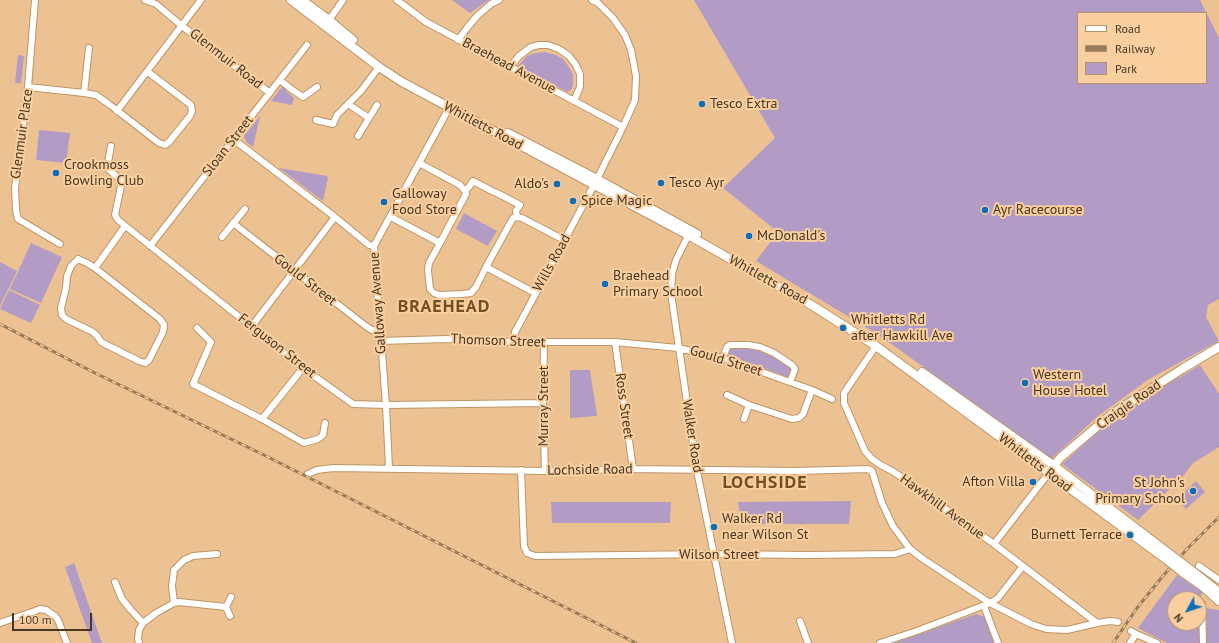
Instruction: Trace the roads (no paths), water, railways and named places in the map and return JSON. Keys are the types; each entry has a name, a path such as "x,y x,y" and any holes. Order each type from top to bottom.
{"main road":[{"name":"Whitletts Road","path":"291,0 355,42 383,64 418,86 690,233 824,308 879,341 1053,465 1169,558 1219,592"},
{"name":"Whitletts Road","path":"302,0 379,67 402,82 449,108 596,182"},
{"name":"Whitletts Road","path":"690,233 813,306 876,346 1048,474 1169,558"},
{"name":"Craigie Road","path":"1048,474 1053,465 1061,457 1112,414 1219,347"},
{"name":"Whitletts Road","path":"1185,570 1219,601"}],"street":[{"name":"Glenmuir Place","path":"35,0 28,88 15,188 16,210 18,219 60,244"},
{"name":"Glenmuir Road","path":"145,0 156,4 182,26 270,93"},
{"name":"Glenmuir Road","path":"182,26 201,0"},
{"path":"327,23 343,0"},
{"name":"Braehead Avenue","path":"397,0 426,22 458,40 623,127"},
{"path":"458,40 477,16 491,4 499,0"},
{"name":"Wills Road","path":"514,342 515,332 596,182 635,100 636,76 631,50 625,35 613,18 598,3 592,0"},
{"path":"117,111 182,26"},
{"name":"Sloan Street","path":"150,246 307,45"},
{"path":"510,67 519,56 531,47 548,45 559,49 569,56 576,65 580,74 580,87 574,101"},
{"path":"84,93 89,48"},
{"path":"316,120 334,124 337,115 361,91 379,67"},
{"path":"28,88 96,95 164,145 169,142 190,116 192,111 191,105 148,72"},
{"path":"280,80 303,97 317,87"},
{"path":"348,104 369,118"},
{"path":"358,136 377,105"},
{"name":"Galloway Avenue","path":"389,468 386,405 374,246 449,108"},
{"path":"233,139 370,245 374,246"},
{"name":"Ferguson Street","path":"111,146 107,168 122,181 115,215 118,220 303,368 353,404 543,403"},
{"path":"419,163 460,185 466,191"},
{"path":"517,217 516,211 520,205 473,181 466,191 466,194 428,263 430,289 439,295 471,293 476,287 513,218 522,218 564,240"},
{"path":"222,237 245,209"},
{"path":"252,326 335,217"},
{"path":"391,217 440,243"},
{"name":"Gould Street","path":"233,223 368,328 380,331"},
{"path":"95,268 125,226"},
{"name":"Walker Road","path":"690,233 676,260 672,274 671,293 697,471 732,643"},
{"path":"78,259 95,268 160,319 164,325 163,332 150,360 145,363 101,342 93,332 66,319 62,315 61,308 71,266 78,259"},
{"path":"486,267 535,293"},
{"path":"197,328 211,342 192,384 262,419 304,443 318,440 323,435 325,423"},
{"name":"Thomson Street","path":"380,341 452,339 514,342 616,342"},
{"name":"Murray Street","path":"544,342 543,403 545,471"},
{"name":"Gould Street","path":"616,342 678,348 723,358 812,390 832,399"},
{"name":"Ross Street","path":"616,342 633,469"},
{"path":"723,358 727,348 730,345 748,345 774,353 792,365 795,369 790,382"},
{"name":"Hawkhill Avenue","path":"876,346 844,393 844,403 865,451 879,464 894,472 994,544 1097,623"},
{"path":"262,419 303,368"},
{"path":"727,395 750,405 795,419 799,418 803,414 812,390"},
{"path":"744,419 750,405"},
{"name":"Lochside Road","path":"308,474 317,470 333,468 545,471 633,469 697,471 796,471 868,468 872,471 882,503 893,526 910,549"},
{"name":"Wilson Street","path":"521,470 524,546 527,553 535,556 896,554 910,549"},
{"path":"994,544 1048,474"},
{"path":"910,549 987,604 1031,624 1046,629 1067,630 1097,623 1110,621 1118,622"},
{"path":"174,603 172,586 174,570 184,560 193,556 217,554"},
{"path":"880,643 917,631 987,604 998,598 1023,566"},
{"path":"1199,566 1219,580"},
{"path":"115,582 122,599 144,623"},
{"path":"226,607 231,597"},
{"path":"139,643 139,630 144,623 156,613 174,603 179,602 226,607"},
{"path":"987,604 998,643"},
{"path":"226,607 230,616"},
{"path":"0,622 40,609 46,610 58,620 67,643"},
{"path":"800,621 808,643"},
{"path":"1203,631 1203,643"},
{"path":"1130,643 1134,633 1158,643"}],"railway":[{"path":"0,324 93,372 266,456 636,643"},
{"path":"1113,643 1137,608 1162,577 1219,517"}],"place":[{"name":"Tesco Extra","path":"702,104"},
{"name":"Crookmoss Bowling Club","path":"56,173"},
{"name":"Tesco Ayr","path":"661,183"},
{"name":"Aldo's","path":"557,184"},
{"name":"Spice Magic","path":"573,201"},
{"name":"Galloway Food Store","path":"384,202"},
{"name":"Ayr Racecourse","path":"985,210"},
{"name":"McDonald's","path":"749,236"},
{"name":"Braehead Primary School","path":"605,284"},
{"name":"Whitletts Rd after Hawkill Ave","path":"843,328"},
{"name":"Western House Hotel","path":"1025,383"},
{"name":"Afton Villa","path":"1033,482"},
{"name":"St John's Primary School","path":"1193,491"},
{"name":"Walker Rd near Wilson St","path":"714,527"},
{"name":"Burnett Terrace","path":"1130,535"}],"district":[{"name":"BRAEHEAD","path":"444,307"},
{"name":"LOCHSIDE","path":"765,483"}]}
